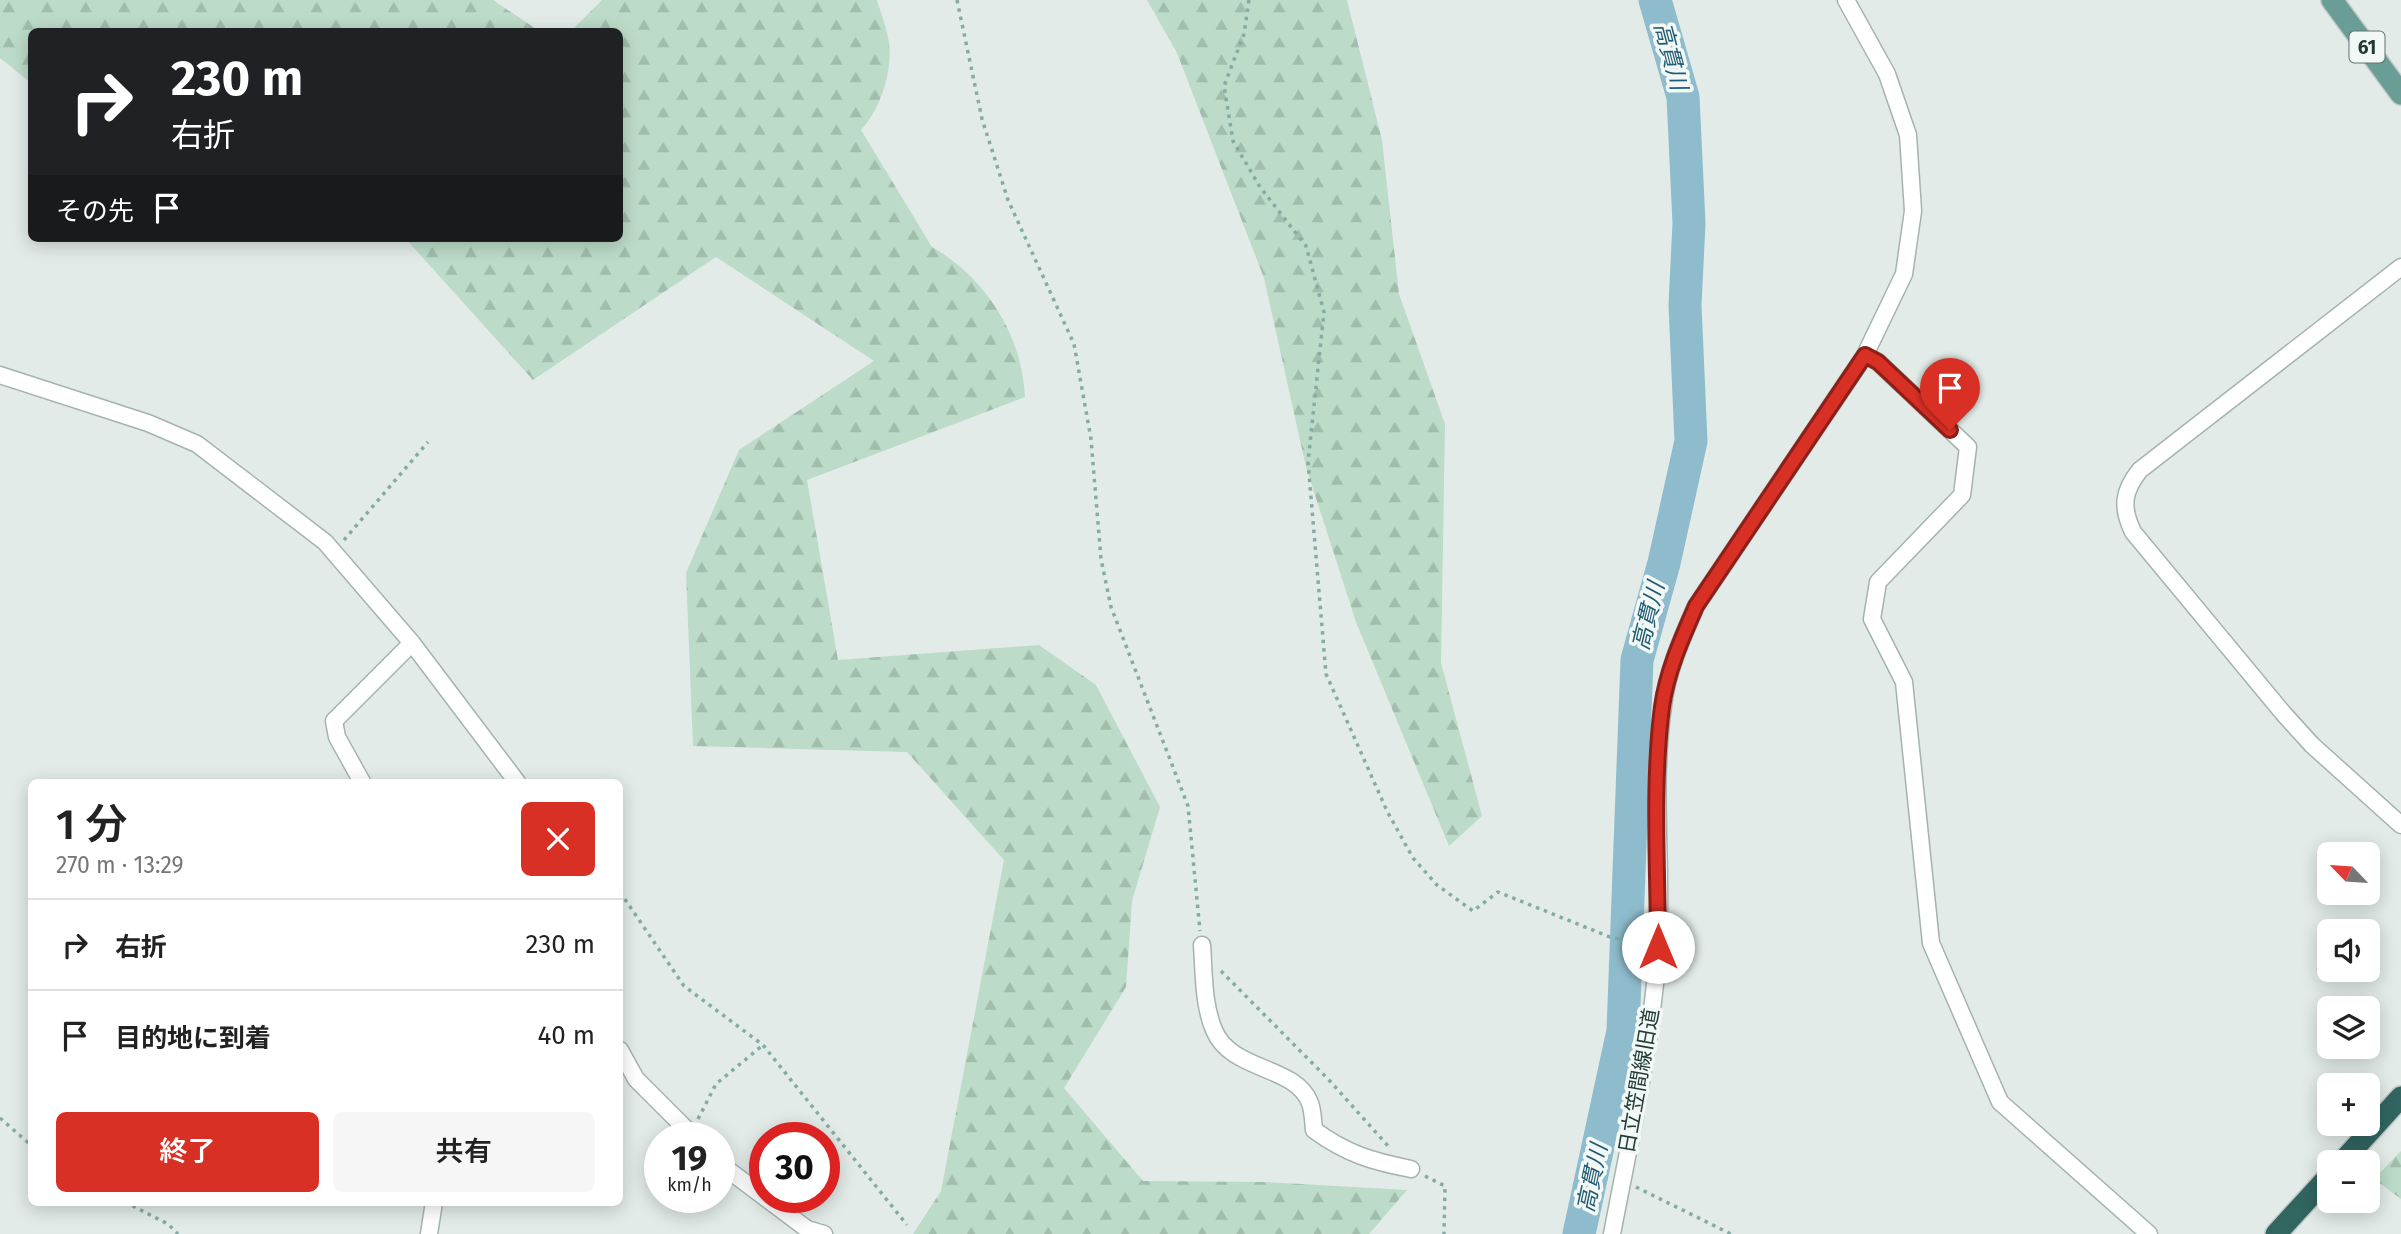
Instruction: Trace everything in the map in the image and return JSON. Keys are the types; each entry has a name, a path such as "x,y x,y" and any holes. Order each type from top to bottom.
{"highway":[{"path":"2353,1150 2401,1097"},
{"path":"2276,1234 2317,1189"}],"main road":[{"name":"61","path":"2332,0 2401,94"}],"street":[{"name":"日立笠間線旧道","path":"1612,1234 1653,1007 1658,947 1657,795 1662,705 1676,651 1696,606 1865,355 1904,274 1913,211 1908,135 1887,74 1846,0"},
{"path":"2401,267 2140,470 2124,496 2124,514 2133,531 2249,675 2312,745 2401,825"},
{"path":"1865,355 1878,362 1968,447 1962,495 1878,582 1872,619 1904,682 1931,943 2000,1102 2149,1234"},
{"path":"0,375 148,423 197,444 325,542 412,643 515,779"},
{"path":"360,779 337,737 334,721 412,643"},
{"path":"1202,945 1205,989 1214,1032 1235,1057 1298,1086 1310,1102 1314,1130 1341,1149 1367,1160 1411,1169"},
{"path":"623,1056 636,1079 680,1122"},
{"path":"735,1175 807,1229 824,1234"},
{"path":"429,1234 433,1206"}],"path":[{"path":"957,0 982,119 1008,201 1074,344 1091,439 1101,559 1111,607 1188,806 1202,945 1226,978 1329,1080 1411,1169 1446,1186 1444,1234"},
{"path":"1249,0 1244,34 1224,86 1233,141 1260,187 1306,246 1324,312 1308,462 1326,674 1387,811 1413,858 1437,885 1473,911 1498,892 1614,938 1636,943"},
{"path":"334,552 428,442"},
{"path":"623,896 684,986 763,1045 907,1225"},
{"path":"699,1122 716,1084 763,1045"},
{"path":"0,1118 28,1142"},
{"path":"1622,1180 1731,1234"},
{"path":"133,1206 168,1224 178,1234"}],"green space":[{"path":"0,0 493,0 535,28 28,28 28,81 0,58"},
{"path":"602,0 877,0 888,37 889,66 884,90 874,112 861,130 932,247 969,275 998,310 1017,352 1025,397 807,480 838,660 1039,645 1096,685 1160,807 1132,901 1126,987 1064,1088 1143,1181 1264,1182 1407,1190 1369,1234 913,1234 941,1191 1004,860 907,752 693,746 686,573 739,450 874,361 716,257 533,380 409,242 623,242 623,28 574,28"},
{"path":"1147,0 1347,0 1382,140 1399,294 1445,424 1441,663 1482,816 1449,846 1356,622 1306,467 1264,278 1177,53"},
{"path":"2401,1151 2401,1199 2380,1183 2380,1173"}],"waterway":[{"name":"高貫川","path":"1579,1234 1623,1031 1637,660 1664,563 1691,441 1685,305 1689,223 1683,97 1655,0"}],"route":[{"path":"1658,947 1657,795 1662,705 1676,651 1696,606 1865,355 1878,362 1950,430"}]}
